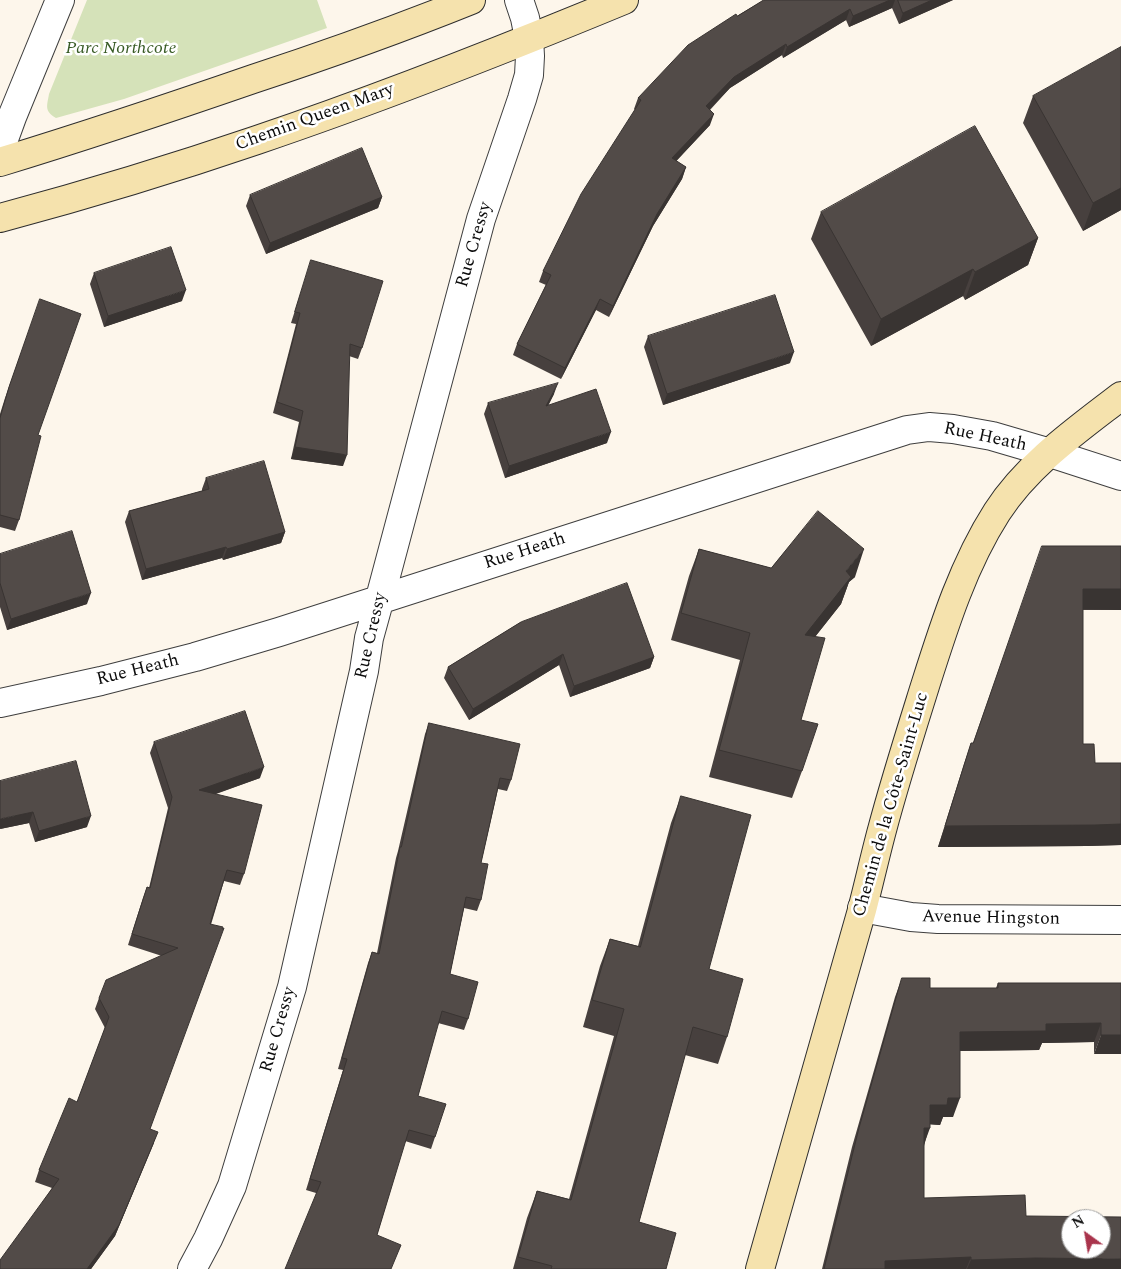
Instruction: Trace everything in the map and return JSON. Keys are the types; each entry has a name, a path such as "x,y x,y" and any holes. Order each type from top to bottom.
{"street":[{"path":"0,150 60,0"},
{"path":"0,162 140,118 314,59 471,0"},
{"name":"Rue Cressy","path":"192,1269 232,1186 292,988 369,638 481,218 529,75 529,38 520,0"},
{"name":"Chemin Queen Mary","path":"0,218 258,140 347,108 624,0"},
{"name":"Chemin de la Côte-Saint-Luc","path":"760,1269 862,908 882,830 935,653 956,593 971,559 998,510 1011,493 1050,453 1121,396"},
{"name":"Rue Heath","path":"0,703 101,681 195,657 279,632 907,430 929,427 992,436 1121,476"},
{"name":"Avenue Hingston","path":"862,908 911,917 938,919 1121,920"}],"green space":[{"name":"Parc Northcote","path":"87,0 317,0 327,28 124,99 56,118 48,110 49,94"}],"building":[{"path":"764,0 890,0 853,16 850,9 787,47 786,44 734,77 706,106 714,114 672,158 686,167 657,214 613,306 600,299 565,368 517,344 551,275 543,271 581,194 641,100 638,98 688,45 736,14 737,16"},
{"path":"898,0 932,0 903,13"},
{"path":"1121,47 1121,188 1093,203 1033,96"},
{"path":"975,126 1038,238 975,272 973,269 881,319 821,212"},
{"path":"362,148 382,197 270,243 250,195"},
{"path":"171,247 186,290 108,316 94,273"},
{"path":"311,260 383,281 362,348 350,344 347,455 295,447 303,411 277,402 300,313 295,312"},
{"path":"775,295 794,352 667,394 648,336"},
{"path":"40,299 81,314 38,435 41,436 19,520 0,515 0,418"},
{"path":"558,383 546,406 596,389 611,432 509,466 488,403"},
{"path":"264,461 285,532 227,549 226,547 146,569 129,511 209,489 206,478"},
{"path":"818,511 864,549 846,571 851,577 805,635 825,638 801,720 818,724 802,771 719,750 750,633 681,613 699,549 771,568"},
{"path":"72,531 91,593 11,619 0,583 0,554"},
{"path":"1042,546 1121,546 1121,589 1083,589 1083,744 1094,744 1095,763 1121,763 1121,824 945,826 971,743 973,743"},
{"path":"627,583 654,657 574,686 563,654 473,709 448,667 521,622"},
{"path":"245,711 264,767 199,790 262,805 244,874 227,870 210,924 223,927 222,929 224,928 150,1129 158,1132 119,1225 87,1269 0,1269 0,1260 59,1179 39,1170 69,1098 77,1102 109,1017 99,998 106,980 178,948 132,934 147,887 150,888 172,797 154,742"},
{"path":"429,723 520,744 511,780 500,778 481,863 488,864 481,900 466,897 450,974 478,982 468,1019 442,1011 418,1096 446,1104 435,1137 409,1130 377,1235 401,1245 391,1269 285,1269 321,1182 310,1179 347,1059 342,1058 372,952 379,954 400,847"},
{"path":"76,761 91,816 39,831 33,812 0,819 0,781"},
{"path":"681,796 751,815 709,969 743,979 727,1037 693,1027 639,1222 676,1233 666,1269 551,1269 552,1266 518,1257 537,1191 571,1200 624,1009 592,1000 610,939 640,947"},
{"path":"902,978 930,978 930,988 998,988 998,983 1121,983 1121,1035 1101,1035 1101,1023 1046,1024 1046,1031 960,1032 960,1098 948,1098 947,1105 930,1105 930,1128 924,1128 924,1198 1025,1195 1026,1216 1061,1216 1061,1258 971,1260 971,1257 885,1261 885,1269 824,1269 859,1128"},
{"path":"1111,1217 1121,1217 1121,1259 1111,1259"}]}
